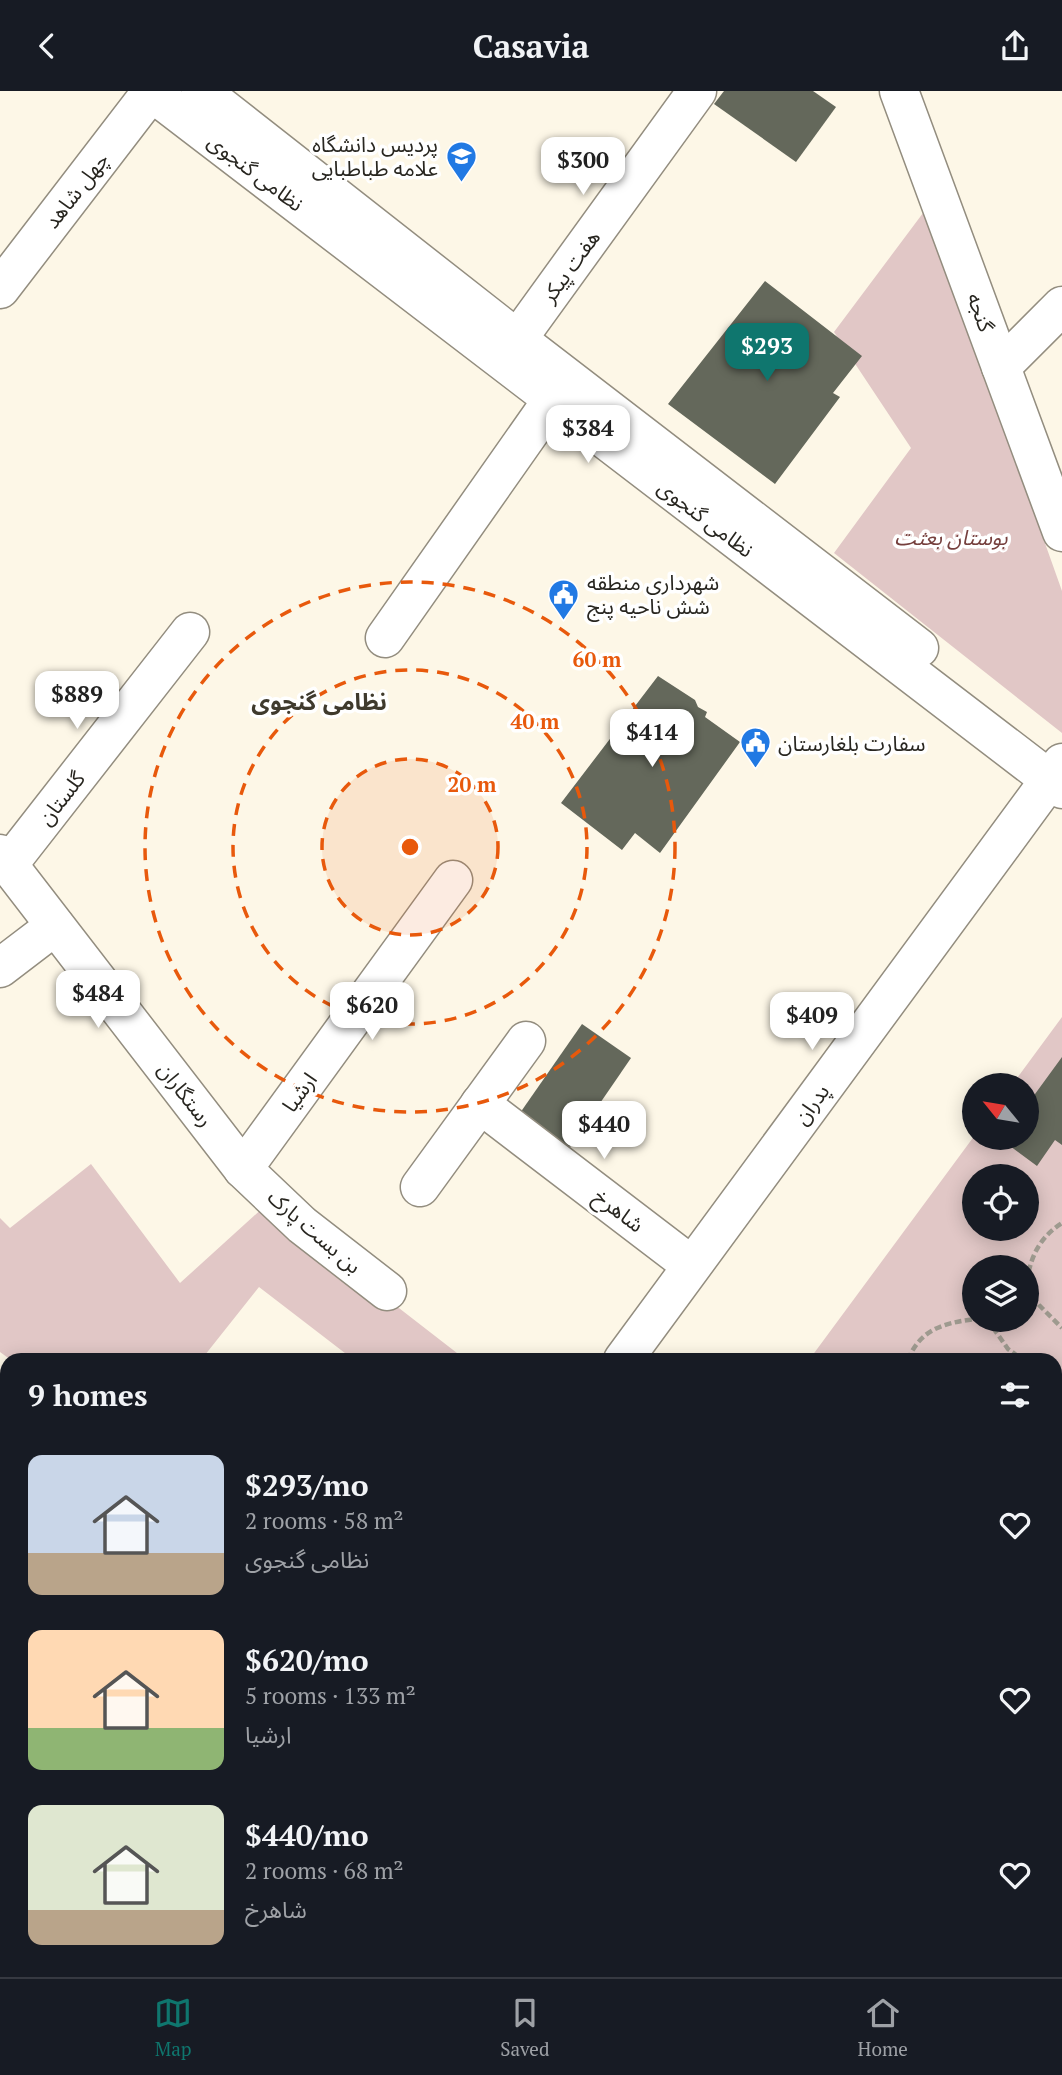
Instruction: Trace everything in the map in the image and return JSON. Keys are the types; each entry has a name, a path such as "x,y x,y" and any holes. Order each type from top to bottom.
{"street":[{"name":"نظامی گنجوی","path":"151,91 561,388 1059,773"},
{"name":"چهل شاهد","path":"0,289 151,91"},
{"name":"نظامی گنجوی","path":"201,91 509,350"},
{"name":"هفت پیکر","path":"509,350 696,91"},
{"name":"گنجه","path":"899,91 1062,532"},
{"path":"1001,367 1062,306"},
{"path":"385,638 561,388"},
{"name":"گلستان","path":"4,859 190,632"},
{"name":"پدران","path":"627,1353 1059,773"},
{"name":"رستگاران","path":"4,859 243,1169"},
{"name":"ارشیا","path":"243,1169 453,880"},
{"path":"0,968 55,926"},
{"path":"419,1187 526,1041"},
{"name":"شاهرخ","path":"480,1104 691,1265"},
{"name":"بن بست پارک","path":"243,1169 302,1225 387,1291"}],"path":[{"path":"1033,1255 1049,1232 1062,1223"},
{"path":"1039,1305 1062,1328"},
{"path":"912,1353 921,1336 951,1322 962,1321"},
{"path":"996,1332 1013,1353"}],"green space":[{"name":"بوستان بعثت","path":"926,209 1062,591 1062,733 834,553 911,448 834,332"},
{"path":"1062,1017 1062,1353 814,1353 964,1150 1040,1150 1040,1073 1021,1073"},
{"path":"91,1164 180,1283 266,1205 457,1353 345,1353 259,1287 207,1353 1,1353 0,1218 10,1228"}],"building":[{"path":"724,91 813,91 836,107 796,162 714,104"},
{"path":"765,281 862,356 833,393 840,397 775,484 668,404"},
{"path":"658,676 695,700 698,707 707,712 705,717 740,742 660,853 635,833 622,850 561,803"},
{"path":"582,1024 631,1058 570,1147 520,1113"},
{"path":"1062,1057 1062,1145 1055,1140 1038,1164 1034,1164 1015,1150 1040,1150 1040,1087"}],"place":[{"name":"پردیس دانشگاه علامه طباطبایی","path":"461,183"},
{"name":"شهرداری منطقه شش ناحیه پنج","path":"564,621"},
{"name":"سفارت بلغارستان","path":"755,770"}],"district":[{"name":"نظامی گنجوی","path":"319,701"}]}
